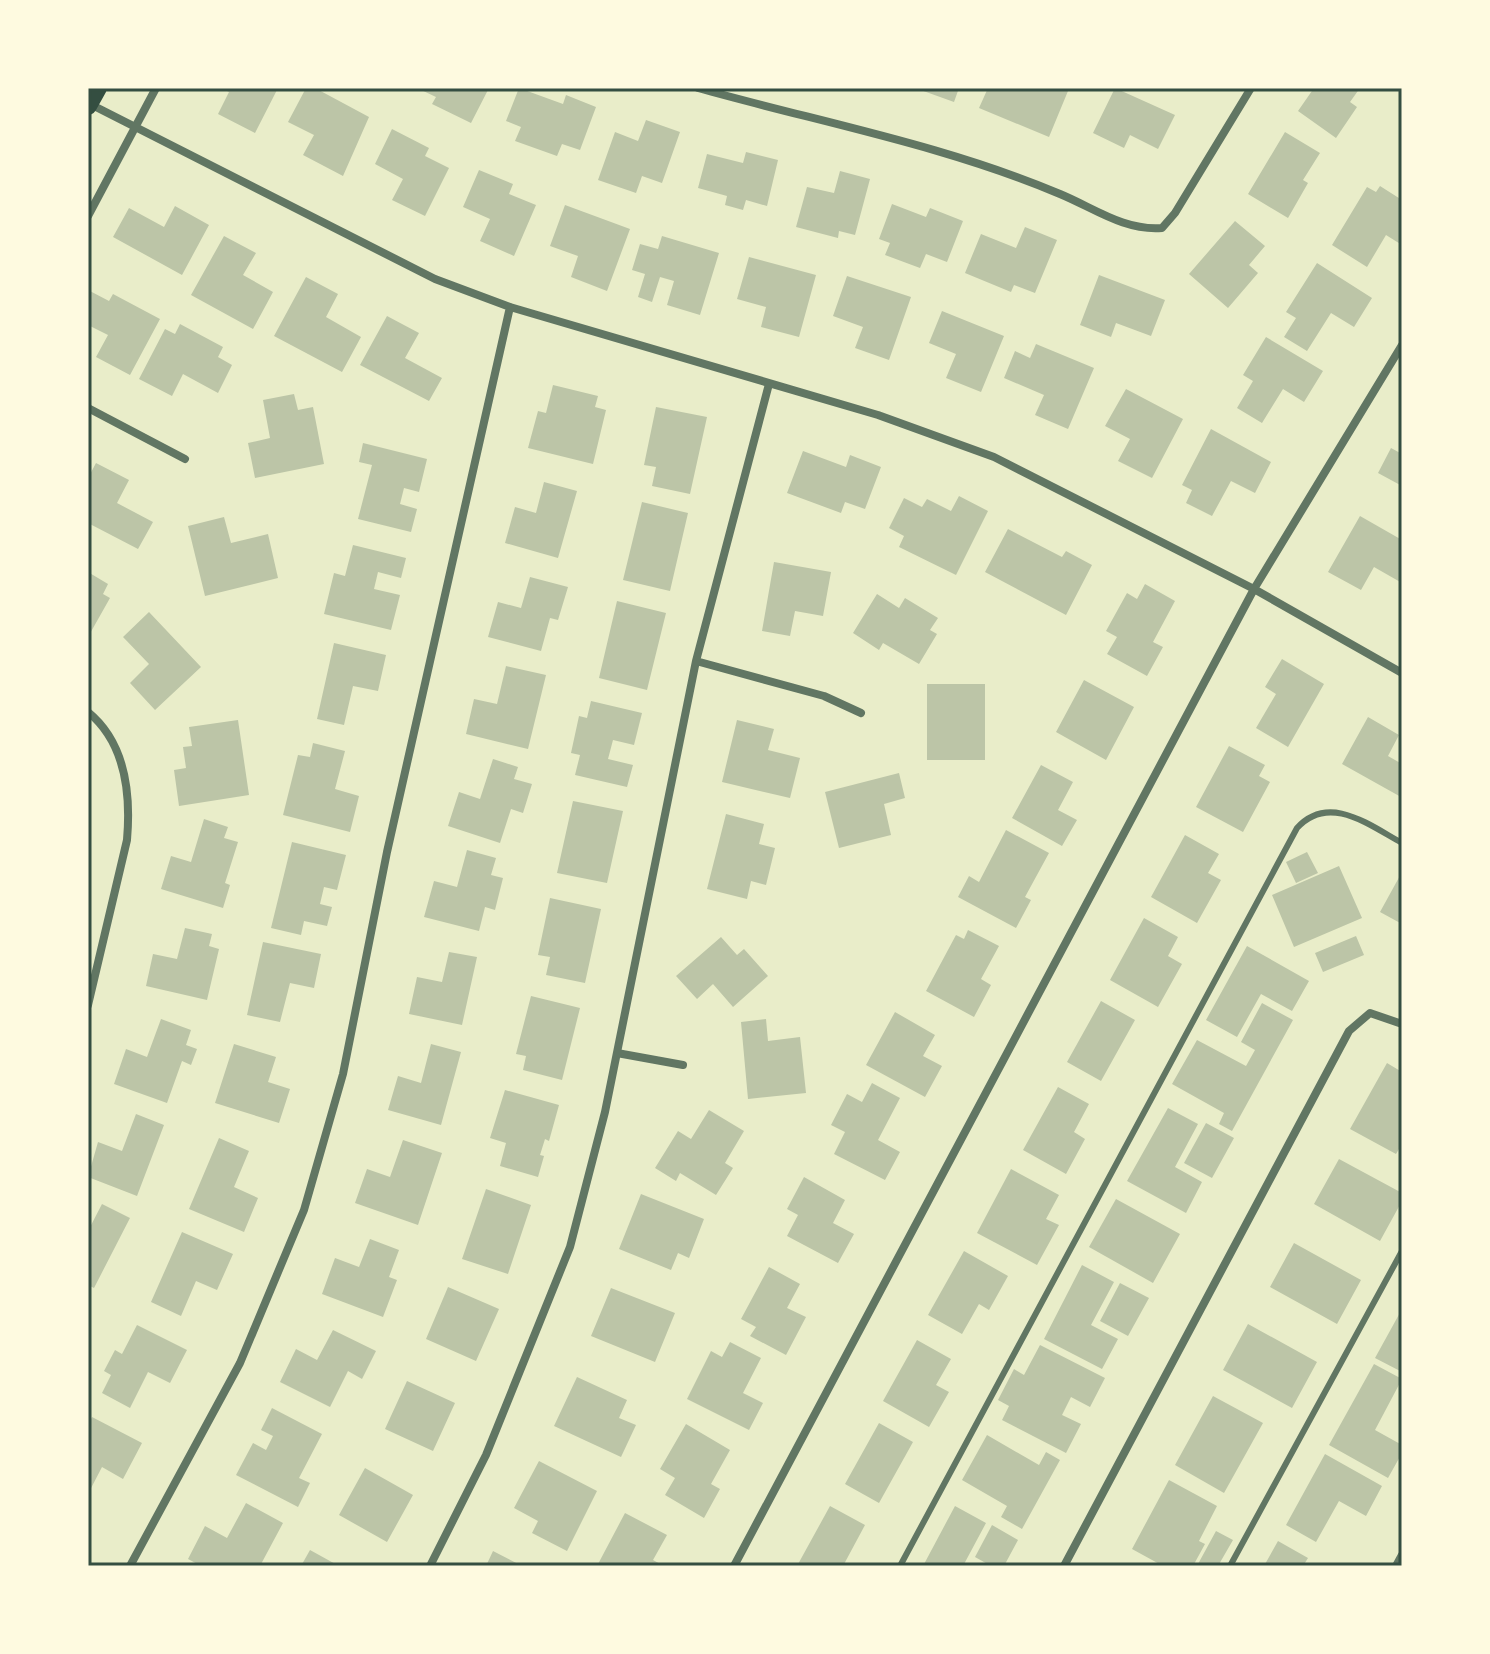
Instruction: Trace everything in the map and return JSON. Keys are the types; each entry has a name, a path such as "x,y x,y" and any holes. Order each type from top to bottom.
{"street":[{"path":"88,216 156,88"},
{"path":"698,88 1001,169 1119,223 1143,229 1162,228 1175,213 1251,88"},
{"path":"92,99 135,128 435,279 510,307 878,415 994,457 1254,589 1402,673"},
{"path":"130,1566 240,1363 304,1210 343,1074 387,852 510,307"},
{"path":"734,1566 1254,589 1402,345"},
{"path":"1393,358 1402,363"},
{"path":"430,1566 486,1455 570,1247 617,1053 696,661 769,384"},
{"path":"88,408 185,459"},
{"path":"696,661 824,696 861,713"},
{"path":"88,712 122,763 128,788 129,814 127,840 88,1005"},
{"path":"1064,1566 1349,1031 1370,1013 1402,1024"},
{"path":"617,1053 683,1065"},
{"path":"1396,1566 1402,1555"}],"lane":[{"path":"900,1566 1297,828 1318,813 1342,813 1402,843"},
{"path":"1230,1566 1402,1251"}],"building":[{"path":"221,88 278,88 255,133 218,114 229,92"},
{"path":"306,88 315,88 369,117 343,176 303,155 314,135 288,122"},
{"path":"417,88 489,88 471,123 432,104 436,97"},
{"path":"519,88 563,104 566,95 596,107 580,150 562,144 557,156 515,141 521,127 506,121"},
{"path":"915,88 959,88 954,102"},
{"path":"988,88 1060,88 1068,91 1049,137 979,108"},
{"path":"1115,88 1175,115 1158,149 1130,135 1124,148 1093,133"},
{"path":"1314,88 1360,88 1350,102 1357,107 1336,138 1298,111"},
{"path":"646,120 680,132 662,183 642,176 636,193 598,180 615,132 638,141"},
{"path":"392,129 429,148 425,156 449,168 425,216 392,200 403,179 375,164"},
{"path":"1285,132 1320,153 1303,180 1308,183 1288,218 1248,194"},
{"path":"746,152 778,160 767,206 746,200 743,210 725,205 727,196 698,188 707,154 743,163"},
{"path":"479,170 513,184 509,194 536,205 514,256 480,241 490,219 463,207"},
{"path":"840,171 870,179 855,235 839,231 838,238 796,227 807,187 834,193"},
{"path":"1380,186 1402,200 1402,245 1386,235 1367,267 1332,245 1367,187 1376,192"},
{"path":"892,204 926,217 930,208 963,221 947,262 926,254 920,268 885,255 890,243 879,239"},
{"path":"565,205 630,229 607,291 571,277 578,256 550,246"},
{"path":"175,206 209,225 182,275 113,237 129,208 164,227"},
{"path":"1235,221 1265,246 1249,265 1258,273 1228,308 1189,274"},
{"path":"1025,227 1057,240 1035,293 1014,285 1011,292 965,273 981,234 1016,248"},
{"path":"224,236 256,253 243,275 273,292 253,329 191,295"},
{"path":"662,236 719,253 700,315 667,305 674,281 660,277 652,302 638,297 645,274 632,270 640,244 658,249"},
{"path":"749,257 816,275 799,337 761,327 766,307 737,299"},
{"path":"1317,263 1372,298 1354,327 1331,313 1307,351 1284,337 1296,318 1286,312"},
{"path":"1099,275 1165,300 1151,336 1116,323 1111,337 1080,325"},
{"path":"847,276 911,297 889,360 855,348 863,327 833,316"},
{"path":"306,277 338,294 326,317 361,337 342,372 274,336"},
{"path":"88,290 109,301 113,294 160,319 130,375 96,357 108,335 88,325"},
{"path":"942,311 1004,336 981,392 946,378 956,354 929,343"},
{"path":"387,316 419,333 405,358 442,378 429,401 360,365"},
{"path":"180,324 223,347 218,357 232,365 218,393 183,374 172,396 139,379 165,329 175,334"},
{"path":"1266,337 1323,371 1304,402 1283,389 1262,423 1237,408 1253,381 1243,375"},
{"path":"1036,344 1094,368 1068,429 1035,415 1044,395 1004,378 1015,351 1030,358"},
{"path":"553,385 598,396 595,407 606,410 593,464 528,448 538,411 546,413"},
{"path":"1126,389 1183,419 1152,478 1118,461 1130,439 1105,426"},
{"path":"294,394 298,410 313,407 324,464 255,478 248,443 270,438 263,400"},
{"path":"656,407 707,417 690,494 652,486 656,467 644,465"},
{"path":"1211,429 1271,462 1255,493 1231,481 1212,516 1186,503 1192,490 1182,485"},
{"path":"363,443 427,459 419,492 404,488 400,504 417,509 411,532 358,519 372,465 359,462"},
{"path":"1391,448 1402,454 1402,486 1378,473"},
{"path":"803,451 846,467 850,455 881,467 865,509 845,502 841,513 787,493"},
{"path":"96,463 129,480 117,503 153,522 138,549 88,523 88,478"},
{"path":"544,482 577,491 558,558 505,543 515,507 536,513"},
{"path":"959,496 988,511 956,575 899,547 904,536 889,528 904,498 922,507 927,499 951,511"},
{"path":"642,502 688,513 670,591 623,580"},
{"path":"1360,516 1402,540 1402,583 1374,567 1361,590 1328,572"},
{"path":"224,517 231,543 268,534 278,578 205,596 188,526"},
{"path":"1008,529 1062,557 1066,551 1092,565 1066,615 985,572"},
{"path":"353,545 406,558 401,578 378,572 374,589 400,595 391,630 324,614 334,573 345,576"},
{"path":"774,562 831,572 823,616 795,611 790,636 762,631"},
{"path":"88,572 108,584 103,594 110,598 88,637"},
{"path":"530,577 568,587 558,620 550,618 541,651 488,637 498,602 521,608"},
{"path":"1145,584 1175,601 1153,642 1163,647 1147,676 1107,654 1117,637 1106,631 1127,593 1137,599"},
{"path":"877,594 899,608 905,598 938,618 930,630 937,634 919,664 883,643 879,650 853,633"},
{"path":"617,601 666,613 647,690 599,678"},
{"path":"149,612 201,667 155,710 130,683 149,664 123,637"},
{"path":"334,643 386,655 378,691 353,686 344,725 317,719"},
{"path":"1282,659 1324,684 1288,747 1256,728 1276,694 1265,687"},
{"path":"506,666 546,675 528,749 466,734 474,699 497,704"},
{"path":"1084,680 1134,707 1106,760 1056,732"},
{"path":"927,684 985,684 985,760 927,760"},
{"path":"591,701 642,713 634,745 613,740 608,759 633,765 627,787 575,775 580,755 571,753 579,716 587,718"},
{"path":"1368,717 1399,735 1388,756 1402,764 1401,797 1342,764"},
{"path":"238,720 249,795 179,806 174,770 186,768 183,747 192,746 189,727"},
{"path":"737,720 774,729 768,750 800,758 790,798 722,782"},
{"path":"313,743 345,751 335,789 359,796 350,832 283,815 298,755 310,757"},
{"path":"1229,746 1265,765 1259,776 1270,782 1243,832 1196,807"},
{"path":"493,759 518,767 514,779 532,784 523,813 511,809 500,843 448,826 459,792 480,799"},
{"path":"1041,765 1073,782 1058,810 1077,820 1062,846 1012,818"},
{"path":"899,773 905,798 884,804 891,835 839,848 825,792"},
{"path":"573,801 623,811 607,883 557,873"},
{"path":"726,814 764,824 759,844 775,848 766,885 751,881 747,899 707,889"},
{"path":"204,819 228,827 224,838 238,842 225,883 230,885 223,908 161,889 171,856 191,862"},
{"path":"1006,830 1049,853 1025,897 1031,900 1016,928 958,897 969,876 979,882"},
{"path":"1185,835 1219,854 1208,873 1221,880 1197,923 1151,897"},
{"path":"292,842 346,855 337,890 324,887 320,904 332,907 327,926 304,921 301,935 271,928"},
{"path":"467,850 496,858 491,875 503,878 495,910 485,907 479,931 424,917 434,881 457,887"},
{"path":"1307,852 1318,873 1296,883 1286,862"},
{"path":"1339,866 1362,918 1294,947 1272,895"},
{"path":"1402,872 1402,924 1380,912"},
{"path":"550,898 601,909 585,983 546,975 550,957 538,955"},
{"path":"1144,918 1178,937 1168,956 1182,964 1158,1007 1110,980"},
{"path":"185,928 212,934 209,946 219,949 207,1000 146,986 153,954 177,959"},
{"path":"968,930 999,946 981,979 991,985 974,1017 926,991 956,935 964,939"},
{"path":"1356,936 1364,955 1323,972 1315,953"},
{"path":"721,937 737,955 744,949 768,976 733,1007 713,984 697,999 676,976"},
{"path":"263,942 321,954 314,988 290,983 280,1022 247,1015"},
{"path":"1247,946 1309,981 1292,1011 1261,994 1237,1037 1206,1020"},
{"path":"449,952 477,957 462,1025 409,1014 417,977 442,982"},
{"path":"531,996 580,1008 562,1080 523,1070 526,1056 516,1054"},
{"path":"1101,1001 1135,1020 1101,1081 1067,1062"},
{"path":"1262,1003 1293,1020 1232,1131 1219,1124 1224,1113 1172,1084 1197,1040 1246,1066 1255,1050 1241,1042"},
{"path":"895,1012 935,1035 923,1056 942,1066 925,1097 866,1065"},
{"path":"161,1019 191,1030 186,1045 197,1049 191,1065 182,1061 167,1103 114,1084 126,1049 147,1057"},
{"path":"766,1019 768,1041 800,1037 806,1093 748,1099 741,1022"},
{"path":"234,1044 276,1057 268,1082 290,1089 279,1123 215,1103"},
{"path":"431,1044 461,1052 441,1125 388,1110 398,1076 421,1083"},
{"path":"1387,1063 1402,1072 1402,1144 1396,1154 1350,1129"},
{"path":"872,1083 900,1098 878,1140 900,1152 885,1180 834,1154 845,1132 831,1125 847,1094 862,1102"},
{"path":"1058,1087 1089,1104 1074,1132 1085,1139 1066,1174 1023,1150"},
{"path":"505,1090 559,1105 549,1141 545,1139 540,1155 544,1156 538,1177 500,1166 506,1143 490,1138"},
{"path":"1168,1108 1198,1124 1175,1167 1202,1182 1186,1213 1127,1181"},
{"path":"709,1110 744,1131 725,1163 733,1168 716,1195 680,1173 676,1181 655,1168 678,1131 691,1139"},
{"path":"136,1114 164,1125 137,1196 88,1177 98,1142 122,1151"},
{"path":"1206,1123 1234,1138 1212,1178 1184,1163"},
{"path":"219,1138 249,1151 234,1187 258,1198 244,1232 189,1209"},
{"path":"403,1140 442,1153 418,1225 355,1203 367,1169 390,1177"},
{"path":"1339,1159 1402,1193 1402,1201 1380,1241 1314,1204"},
{"path":"1011,1169 1059,1195 1046,1219 1059,1225 1037,1265 977,1233"},
{"path":"804,1177 845,1200 833,1223 854,1234 838,1263 787,1236 798,1215 787,1209"},
{"path":"486,1189 531,1205 508,1274 462,1259"},
{"path":"641,1194 704,1219 689,1258 678,1253 671,1270 619,1249"},
{"path":"1116,1199 1180,1234 1153,1283 1089,1247"},
{"path":"102,1204 130,1218 94,1288 88,1285 88,1231"},
{"path":"182,1232 233,1254 217,1290 196,1281 181,1316 151,1302"},
{"path":"370,1239 399,1250 389,1277 397,1280 383,1317 322,1294 335,1258 359,1267"},
{"path":"1294,1243 1361,1280 1337,1324 1270,1287"},
{"path":"964,1251 1008,1276 989,1310 979,1304 962,1334 928,1315"},
{"path":"1082,1265 1114,1282 1091,1325 1118,1339 1102,1369 1044,1339"},
{"path":"769,1267 800,1284 787,1308 806,1317 786,1355 750,1336 756,1327 741,1319"},
{"path":"1120,1283 1149,1298 1128,1336 1100,1321"},
{"path":"448,1287 499,1309 476,1361 426,1339"},
{"path":"611,1288 675,1313 655,1362 591,1336"},
{"path":"1402,1309 1402,1372 1375,1358"},
{"path":"1248,1324 1317,1362 1292,1408 1223,1370"},
{"path":"137,1325 187,1350 170,1383 148,1372 130,1408 102,1393 111,1375 104,1371 115,1350 122,1354"},
{"path":"333,1330 376,1351 362,1379 348,1371 330,1407 280,1382 296,1349 317,1360"},
{"path":"917,1340 951,1359 936,1385 949,1392 929,1427 883,1401"},
{"path":"730,1342 761,1358 743,1393 763,1403 749,1430 687,1399 711,1351 722,1357"},
{"path":"1040,1345 1105,1378 1090,1407 1071,1397 1062,1415 1081,1424 1066,1453 1002,1420 1009,1406 998,1400 1014,1369 1024,1375"},
{"path":"1374,1364 1402,1379 1375,1430 1402,1445 1402,1453 1388,1478 1329,1445"},
{"path":"577,1377 627,1400 619,1418 636,1425 621,1457 554,1426"},
{"path":"407,1381 455,1403 433,1451 385,1429"},
{"path":"1213,1396 1263,1423 1224,1493 1175,1465"},
{"path":"272,1408 322,1434 299,1478 310,1483 298,1507 236,1475 253,1443 266,1450 273,1436 261,1430"},
{"path":"92,1417 142,1443 123,1479 102,1467 88,1494 88,1425"},
{"path":"879,1423 913,1442 879,1503 845,1484"},
{"path":"686,1424 730,1450 711,1484 720,1489 704,1518 665,1495 675,1478 660,1469"},
{"path":"987,1435 1039,1465 1046,1452 1060,1460 1022,1529 1001,1517 1007,1506 962,1480"},
{"path":"1325,1454 1382,1486 1366,1516 1339,1501 1316,1542 1286,1525"},
{"path":"539,1461 597,1491 567,1551 532,1533 538,1521 514,1508"},
{"path":"365,1468 413,1495 387,1542 339,1515"},
{"path":"1169,1480 1217,1506 1199,1541 1205,1544 1193,1566 1163,1566 1132,1549"},
{"path":"246,1503 283,1523 260,1566 201,1566 188,1559 205,1526 227,1538"},
{"path":"830,1506 865,1525 843,1566 797,1566"},
{"path":"955,1506 986,1523 963,1566 923,1566"},
{"path":"625,1513 667,1535 653,1560 664,1566 597,1566"},
{"path":"992,1525 1018,1540 1004,1566 991,1566 975,1557"},
{"path":"1216,1531 1233,1540 1218,1566 1202,1566 1198,1564"},
{"path":"1278,1541 1308,1558 1303,1566 1264,1566"},
{"path":"310,1550 339,1566 301,1566"},
{"path":"493,1551 522,1566 486,1566"}]}
